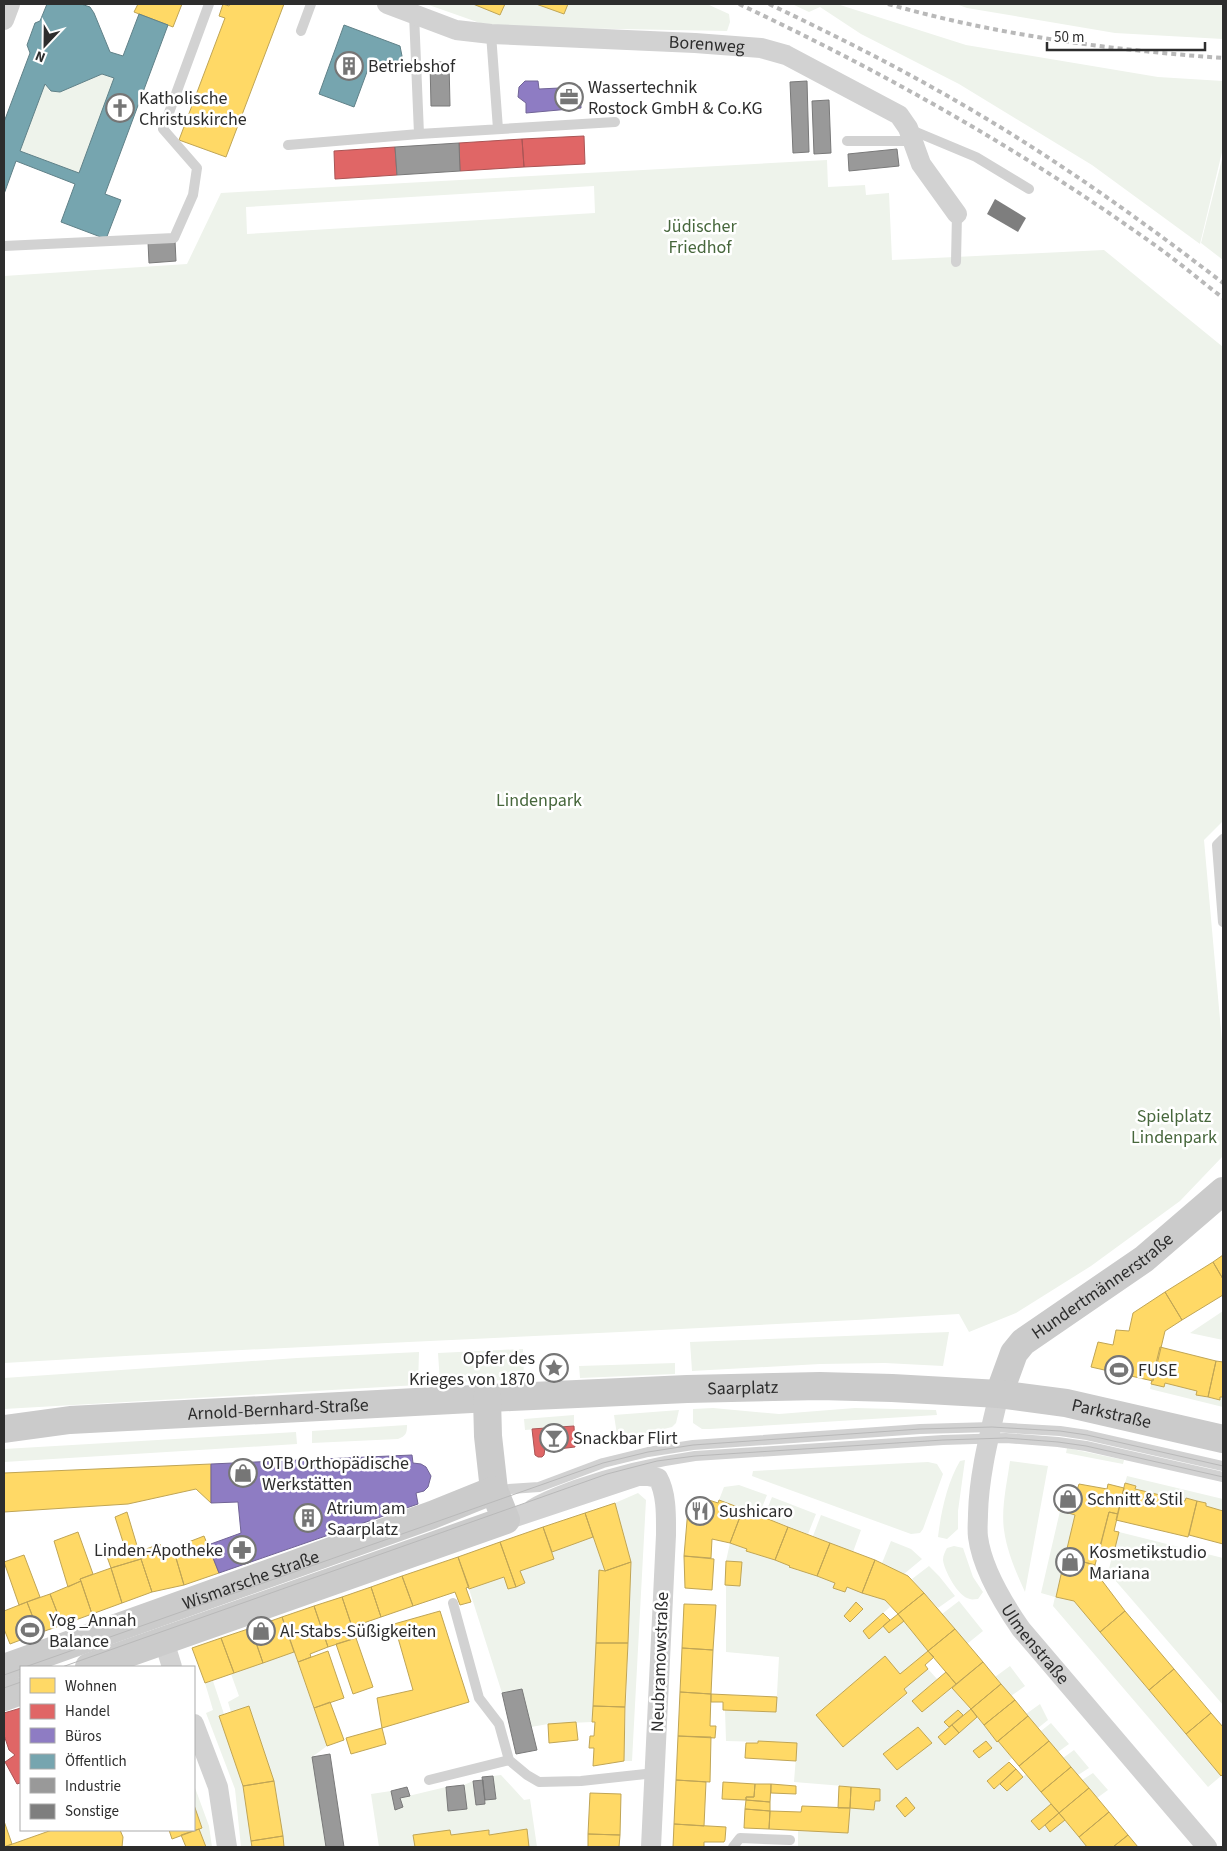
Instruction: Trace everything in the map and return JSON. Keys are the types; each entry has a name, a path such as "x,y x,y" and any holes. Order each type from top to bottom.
{"street":[{"path":"4,20 10,4"},
{"name":"Borenweg","path":"387,4 456,30 491,34 695,43 761,48 786,55 899,115 911,135 921,164 956,214"},
{"name":"Hundertmännerstraße","path":"999,1394 1014,1354 1023,1342 1144,1259 1223,1191"},
{"name":"Saarplatz","path":"487,1398 687,1389 820,1386 999,1394"},
{"name":"Ulmenstraße","path":"999,1394 983,1466 978,1504 978,1536 985,1561 1003,1603 1021,1629 1207,1847"},
{"name":"Parkstraße","path":"999,1394 1066,1403 1223,1439"},
{"path":"487,1398 494,1490 506,1520"},
{"name":"Arnold-Bernhard-Straße","path":"4,1429 70,1420 487,1398"},
{"name":"Arnold-Bernhard-Straße","path":"4,1417 70,1420"},
{"name":"Wismarsche Straße","path":"92,1666 506,1520 638,1476 658,1478"},
{"name":"Neubramowstraße","path":"651,1847 666,1535 666,1512 661,1483 658,1478"},
{"name":"Wismarsche Straße","path":"4,1668 432,1515 494,1490"},
{"path":"153,1614 172,1666"},
{"path":"4,1697 20,1691"},
{"path":"195,1727 218,1787 227,1847"}],"lane":[{"path":"4,246 174,238 194,195 197,168 163,129 210,4"},
{"path":"301,31 311,4"},
{"path":"414,14 419,134"},
{"path":"491,34 498,130"},
{"path":"288,145 419,134 615,122"},
{"path":"848,141 911,135 976,157 1029,189"},
{"path":"956,214 956,262"},
{"path":"1223,839 1217,845 1223,922"},
{"path":"494,1490 539,1487 603,1463 648,1452 694,1445 920,1429 991,1432 1069,1432 1223,1466"},
{"path":"506,1520 543,1496 607,1474 657,1461 991,1432 1086,1446 1223,1477"},
{"path":"453,1603 479,1698 499,1724 509,1760 539,1782 581,1781 656,1773"},
{"path":"429,1780 509,1760"},
{"path":"733,1847 740,1838 790,1840"}],"green space":[{"path":"426,4 707,4 729,14 730,22 727,31 509,27 480,23"},
{"path":"792,4 837,4 966,45 1158,77 1223,81 1223,148 1200,244 1092,165 959,84 861,34 820,7 809,12"},
{"path":"956,4 1223,4 1223,39 1115,33 967,8"},
{"path":"102,74 114,78 79,173 20,151 45,84 50,91 60,92"},
{"path":"1223,155 1223,260 1201,243"},
{"name":"Lindenpark","path":"827,160 828,187 865,185 866,195 889,193 892,260 1104,250 1223,347 1223,821 1204,840 1223,1053 1223,1156 1180,1201 1091,1266 1016,1313 969,1332 959,1314 4,1363 4,276 187,264 221,193","holes":["594,186 595,213 247,234 246,207"]},
{"path":"1223,1311 1223,1340 1190,1333"},
{"path":"949,1332 943,1366 885,1363 820,1364 692,1371 690,1342"},
{"path":"523,1349 524,1379 440,1383 438,1353"},
{"path":"419,1352 418,1385 4,1409 4,1378 297,1358"},
{"path":"675,1363 675,1374 580,1378 579,1366"},
{"path":"1165,1383 1197,1391 1196,1395 1219,1400 1220,1397 1223,1397 1223,1407 1150,1389 1151,1384 1164,1387"},
{"path":"713,1408 779,1414 855,1408 936,1410 937,1415 710,1429 702,1429 693,1423 693,1409"},
{"path":"679,1410 676,1423 672,1427 623,1439 617,1435 614,1415"},
{"path":"574,1415 574,1426 525,1430 524,1419"},
{"path":"407,1425 406,1434 398,1439 312,1443 312,1431"},
{"path":"296,1432 297,1444 4,1462 4,1449"},
{"path":"1067,1448 1124,1460 1123,1464 1066,1453"},
{"path":"965,1460 958,1511 958,1529 947,1539 938,1537 948,1488 960,1461"},
{"path":"1010,1461 1048,1466 1025,1592 1010,1554 1003,1522"},
{"path":"928,1462 937,1464 943,1474 923,1529 920,1533 911,1534 752,1476 753,1471"},
{"path":"1127,1476 1223,1499 1223,1511 1206,1506 1206,1503 1186,1498 1185,1501 1135,1489 1136,1486 1125,1483"},
{"path":"739,1485 767,1495 759,1515 719,1500 724,1487"},
{"path":"638,1493 646,1500 632,1761 624,1761 631,1562 615,1503"},
{"path":"772,1497 816,1514 808,1534 764,1517"},
{"path":"1060,1511 1075,1515 1056,1597 1074,1601 1221,1776 1208,1787 1053,1606 1055,1597 1041,1593"},
{"path":"821,1515 861,1530 853,1552 813,1536"},
{"path":"1119,1532 1223,1558 1223,1705 1108,1572"},
{"path":"593,1537 605,1571 592,1722 548,1724 531,1727 522,1689 502,1693 469,1589 504,1577 508,1589 525,1584 520,1571 554,1559 552,1552"},
{"path":"891,1541 911,1549 922,1559 904,1574 882,1563"},
{"path":"730,1543 799,1571 800,1569 885,1600 890,1607 863,1631 869,1638 883,1626 889,1633 904,1621 928,1651 900,1674 885,1657 816,1714 843,1747 907,1694 904,1689 928,1669 937,1679 912,1701 922,1712 952,1688 1012,1758 987,1782 994,1789 1000,1784 1007,1791 1026,1774 1051,1804 1032,1821 1039,1830 1045,1825 1050,1832 1065,1820 1087,1847 798,1847 798,1830 848,1833 850,1808 874,1810 875,1801 880,1801 880,1789 794,1782 797,1743 726,1741 725,1710 776,1712 779,1657 726,1652 726,1561"},
{"path":"954,1546 963,1548 973,1577 983,1592 978,1599 965,1597 956,1588 946,1570 943,1560 944,1555 947,1548"},
{"path":"929,1566 955,1596 938,1608 912,1579"},
{"path":"959,1601 983,1631 967,1644 942,1614"},
{"path":"294,1652 327,1746 312,1757 326,1847 284,1847 274,1781 249,1706 231,1712 228,1702 239,1696 231,1674"},
{"path":"1010,1666 1025,1686 1011,1696 995,1677"},
{"path":"213,1681 224,1714 219,1716 243,1786 252,1847 241,1847 235,1789 206,1713 213,1710 205,1683"},
{"path":"1040,1704 1048,1720 1038,1728 1026,1714"},
{"path":"1051,1723 1069,1744 1058,1752 1041,1731"},
{"path":"1074,1750 1089,1768 1078,1775 1063,1758"},
{"path":"1093,1773 1108,1790 1097,1798 1082,1780"},
{"path":"501,1775 524,1800 530,1799 537,1847 379,1847 371,1794 391,1791 396,1809 402,1807 400,1798 446,1787 448,1811 467,1809 464,1785 473,1781 476,1805 485,1804 485,1800 496,1798 493,1776"},
{"path":"195,1788 209,1826 212,1847 206,1847 199,1829 202,1828 195,1808"}],"building: Wohnen":[{"path":"138,4 182,4 173,27 134,12"},
{"path":"223,4 229,6 230,4 284,4 226,157 179,140 225,18 219,16"},
{"path":"473,4 505,4 500,15"},
{"path":"536,4 568,4 564,14"},
{"path":"1223,1255 1223,1279 1213,1262"},
{"path":"1213,1262 1223,1279 1223,1295 1182,1320 1165,1292"},
{"path":"1165,1292 1182,1320 1165,1331 1153,1381 1091,1367 1098,1342 1113,1345 1116,1330 1129,1331 1133,1313"},
{"path":"1160,1347 1216,1361 1208,1397 1196,1395 1197,1391 1165,1383 1164,1387 1151,1384"},
{"path":"1216,1361 1223,1362 1223,1397 1220,1397 1220,1400 1208,1397"},
{"path":"211,1464 211,1503 196,1489 128,1504 4,1512 4,1473"},
{"path":"1125,1483 1136,1486 1135,1489 1185,1501 1186,1498 1197,1501 1188,1537 1116,1520"},
{"path":"1079,1484 1107,1489 1108,1484 1124,1488 1118,1514 1109,1512 1095,1565 1065,1557 1075,1515 1058,1510 1063,1486 1077,1490"},
{"path":"703,1498 718,1503 719,1500 743,1509 730,1543 712,1539 711,1558 684,1556 688,1509"},
{"path":"1197,1501 1223,1511 1223,1544 1189,1535"},
{"path":"615,1503 631,1562 605,1571 585,1513"},
{"path":"743,1509 788,1527 775,1560 746,1551 747,1549 730,1543"},
{"path":"127,1512 141,1559 111,1568 105,1551 124,1545 115,1517"},
{"path":"1109,1512 1118,1514 1114,1531 1119,1532 1113,1556 1099,1552"},
{"path":"585,1513 593,1537 552,1552 543,1527"},
{"path":"543,1527 554,1559 520,1571 525,1583 516,1587 500,1542"},
{"path":"788,1527 830,1543 817,1576 789,1567 775,1560"},
{"path":"78,1532 93,1574 80,1579 81,1581 68,1587 54,1541"},
{"path":"204,1536 219,1573 184,1585 173,1548"},
{"path":"500,1542 516,1587 508,1589 504,1577 469,1589 458,1557"},
{"path":"830,1543 875,1560 862,1593 847,1587 845,1592 833,1588 835,1583 817,1576"},
{"path":"160,1544 161,1548 173,1548 184,1585 152,1592 141,1559 148,1555 146,1549"},
{"path":"24,1555 40,1597 19,1605 4,1562"},
{"path":"684,1556 714,1559 712,1590 685,1588"},
{"path":"458,1557 469,1587 466,1588 471,1602 460,1605 455,1592 413,1606 402,1576"},
{"path":"1065,1557 1095,1565 1094,1570 1125,1611 1100,1632 1074,1601 1056,1597"},
{"path":"141,1559 152,1592 122,1603 111,1568"},
{"path":"875,1560 908,1576 924,1593 898,1614 885,1600 862,1593"},
{"path":"726,1561 742,1562 740,1586 725,1585"},
{"path":"631,1562 628,1643 596,1643 599,1570 605,1571"},
{"path":"111,1568 122,1603 92,1614 80,1579"},
{"path":"402,1576 413,1606 381,1617 371,1587"},
{"path":"81,1581 92,1614 62,1625 50,1594"},
{"path":"371,1587 381,1617 352,1627 342,1597"},
{"path":"924,1593 955,1629 928,1651 898,1614"},
{"path":"50,1594 62,1625 39,1633 27,1602"},
{"path":"342,1597 356,1638 328,1647 314,1606"},
{"path":"27,1602 39,1633 10,1644 4,1629 4,1611"},
{"path":"856,1602 863,1609 850,1622 844,1616"},
{"path":"684,1604 716,1605 713,1650 682,1648"},
{"path":"314,1606 328,1647 310,1654 311,1657 298,1662 282,1617"},
{"path":"440,1611 469,1702 382,1728 377,1698 413,1690 394,1624"},
{"path":"1125,1611 1174,1669 1149,1690 1100,1632"},
{"path":"883,1613 890,1620 869,1639 863,1631"},
{"path":"898,1614 904,1621 889,1633 883,1626"},
{"path":"282,1617 294,1652 263,1663 251,1628"},
{"path":"251,1628 263,1663 234,1673 221,1638"},
{"path":"955,1629 983,1662 956,1684 928,1651"},
{"path":"221,1638 234,1673 205,1683 192,1648"},
{"path":"356,1638 373,1687 353,1694 336,1644"},
{"path":"596,1643 628,1643 625,1707 593,1706"},
{"path":"682,1648 713,1650 711,1694 680,1692"},
{"path":"328,1651 344,1698 314,1708 298,1662"},
{"path":"928,1651 934,1657 925,1665 928,1669 904,1689 907,1693 843,1747 816,1715 885,1656 900,1674"},
{"path":"983,1662 1001,1684 971,1709 952,1688"},
{"path":"1174,1669 1211,1713 1186,1734 1149,1690"},
{"path":"946,1672 956,1684 922,1712 912,1701"},
{"path":"1001,1684 1015,1700 984,1725 971,1709"},
{"path":"680,1692 711,1694 710,1726 716,1726 715,1738 678,1736"},
{"path":"711,1694 777,1697 776,1712 723,1710 723,1702 711,1702"},
{"path":"1015,1700 1028,1716 997,1742 984,1725"},
{"path":"330,1702 344,1740 327,1746 314,1708"},
{"path":"249,1706 274,1781 243,1786 219,1716"},
{"path":"593,1706 625,1707 624,1761 593,1766 594,1748 589,1748 590,1736 594,1736 595,1722 592,1722"},
{"path":"971,1709 977,1717 959,1733 952,1725"},
{"path":"958,1710 963,1715 949,1727 944,1722"},
{"path":"1211,1713 1223,1727 1223,1774 1221,1776 1186,1734"},
{"path":"1028,1716 1049,1741 1019,1766 998,1741"},
{"path":"576,1722 578,1740 549,1743 548,1724"},
{"path":"952,1725 959,1733 945,1745 938,1737"},
{"path":"918,1727 932,1743 897,1770 883,1754"},
{"path":"382,1728 386,1744 351,1754 346,1738"},
{"path":"678,1736 711,1737 710,1782 676,1780"},
{"path":"758,1741 797,1743 796,1761 745,1758 746,1743 758,1743"},
{"path":"986,1741 992,1748 979,1758 973,1751"},
{"path":"1049,1741 1071,1767 1041,1792 1019,1766"},
{"path":"1009,1762 1016,1769 994,1789 987,1781"},
{"path":"1071,1767 1089,1788 1059,1813 1041,1792"},
{"path":"1016,1769 1023,1777 1007,1791 1000,1784"},
{"path":"676,1780 706,1782 704,1826 674,1824"},
{"path":"274,1781 283,1836 251,1841 243,1786"},
{"path":"723,1782 755,1784 754,1797 746,1797 746,1800 722,1799"},
{"path":"755,1784 771,1784 770,1802 746,1800 746,1797 754,1797"},
{"path":"771,1784 796,1786 796,1794 771,1793"},
{"path":"839,1786 851,1787 850,1808 838,1808"},
{"path":"851,1787 880,1789 880,1801 875,1801 874,1810 850,1808"},
{"path":"1089,1788 1109,1812 1079,1837 1059,1813"},
{"path":"590,1793 621,1794 620,1835 588,1834"},
{"path":"906,1797 915,1808 905,1817 896,1806"},
{"path":"746,1800 770,1802 770,1811 745,1809"},
{"path":"1051,1804 1059,1813 1039,1830 1031,1821"},
{"path":"802,1806 850,1808 848,1833 769,1829 770,1811 801,1812"},
{"path":"195,1808 202,1828 195,1831"},
{"path":"745,1809 770,1811 769,1829 744,1828"},
{"path":"1109,1812 1128,1835 1113,1847 1087,1847 1079,1837"},
{"path":"1059,1813 1065,1820 1050,1832 1045,1825"},
{"path":"4,1821 12,1844 4,1847"},
{"path":"674,1824 726,1827 725,1840 724,1842 704,1842 704,1847 673,1847"},
{"path":"199,1829 206,1847 186,1847 181,1835"},
{"path":"527,1829 529,1847 415,1847 413,1835 450,1830 451,1835 489,1830 489,1835"},
{"path":"49,1831 120,1831 123,1837 122,1847 4,1847"},
{"path":"169,1831 194,1831 172,1839"},
{"path":"588,1834 620,1835 619,1847 588,1847"},
{"path":"1128,1835 1138,1847 1113,1847"},
{"path":"283,1836 284,1847 252,1847 251,1841"}],"building: Handel":[{"path":"584,136 585,164 524,167 522,139"},
{"path":"522,139 524,167 460,171 459,143"},
{"path":"395,147 397,175 335,179 334,151"},
{"name":"Snackbar Flirt","path":"574,1426 575,1447 550,1450 545,1448 542,1457 535,1455 532,1429"},
{"path":"20,1708 20,1783 17,1784 5,1762 15,1755 9,1750 4,1735 4,1713"}],"building: Büros":[{"path":"525,81 538,81 539,89 580,87 581,108 526,113 526,103 518,97 519,87"},
{"name":"Atrium am Saarplatz","path":"412,1455 413,1463 426,1467 431,1476 428,1487 424,1491 416,1493 418,1504 219,1573 208,1545 241,1533 238,1502 211,1503 211,1464"}],"building: Öffentlich":[{"name":"Katholische Christuskirche","path":"47,4 81,4 90,7 110,52 123,56 139,14 168,25 105,194 121,200 106,239 61,222 75,184 16,161 4,194 4,122 30,53 27,45 35,23 40,21","holes":["102,74 114,78 79,173 20,151 45,84 51,91 60,92"]},
{"name":"Betriebshof","path":"344,25 400,46 402,56 397,70 371,61 354,107 319,94"}],"building: Industrie":[{"path":"430,62 449,62 450,106 431,106"},
{"path":"807,81 809,152 793,153 790,82"},
{"path":"829,100 831,153 814,154 812,101"},
{"path":"459,143 460,171 397,175 395,147"},
{"path":"897,149 899,166 849,171 848,154"},
{"path":"175,241 176,261 149,263 148,242"},
{"path":"522,1689 537,1750 516,1754 502,1693"},
{"path":"330,1754 344,1847 326,1847 312,1757"},
{"path":"493,1776 496,1799 485,1800 482,1777"},
{"path":"483,1780 485,1804 476,1805 473,1781"},
{"path":"464,1785 467,1809 448,1811 446,1787"},
{"path":"407,1787 410,1796 400,1798 403,1807 395,1810 391,1791"}],"building: Sonstige":[{"path":"995,199 1026,218 1018,232 987,214"}],"tram line":[{"path":"28,1666 603,1463 648,1452 693,1445 920,1429 992,1427 1060,1431 1087,1435 1223,1466"},
{"path":"65,1666 607,1474 657,1461 695,1456 943,1440 1006,1438 1086,1446 1223,1477"},
{"path":"4,1675 20,1669"},
{"path":"4,1688 20,1682"}],"railway":[{"path":"739,4 843,55 996,140 1142,236 1223,298"},
{"path":"769,4 929,85 1021,140 1157,233 1223,283"},
{"path":"888,4 970,24 1054,40 1138,51 1223,58"}],"place":[{"name":"Betriebshof","path":"349,66"},
{"name":"Wassertechnik Rostock GmbH & Co.KG","path":"569,97"},
{"name":"Katholische Christuskirche","path":"120,108"},
{"name":"Opfer des Krieges von 1870","path":"554,1368"},
{"name":"FUSE","path":"1119,1370"},
{"name":"Snackbar Flirt","path":"554,1438"},
{"name":"OTB Orthopädische Werkstätten","path":"243,1473"},
{"name":"Schnitt & Stil","path":"1068,1499"},
{"name":"Sushicaro","path":"700,1511"},
{"name":"Atrium am Saarplatz","path":"308,1518"},
{"name":"Linden-Apotheke","path":"242,1550"},
{"name":"Kosmetikstudio Mariana","path":"1070,1562"},
{"name":"Yog _Annah Balance","path":"30,1630"},
{"name":"Al-Stabs-Süßigkeiten","path":"261,1631"}],"park label":[{"name":"Jüdischer Friedhof","path":"700,236"},
{"name":"Spielplatz Lindenpark","path":"1174,1126"}]}
